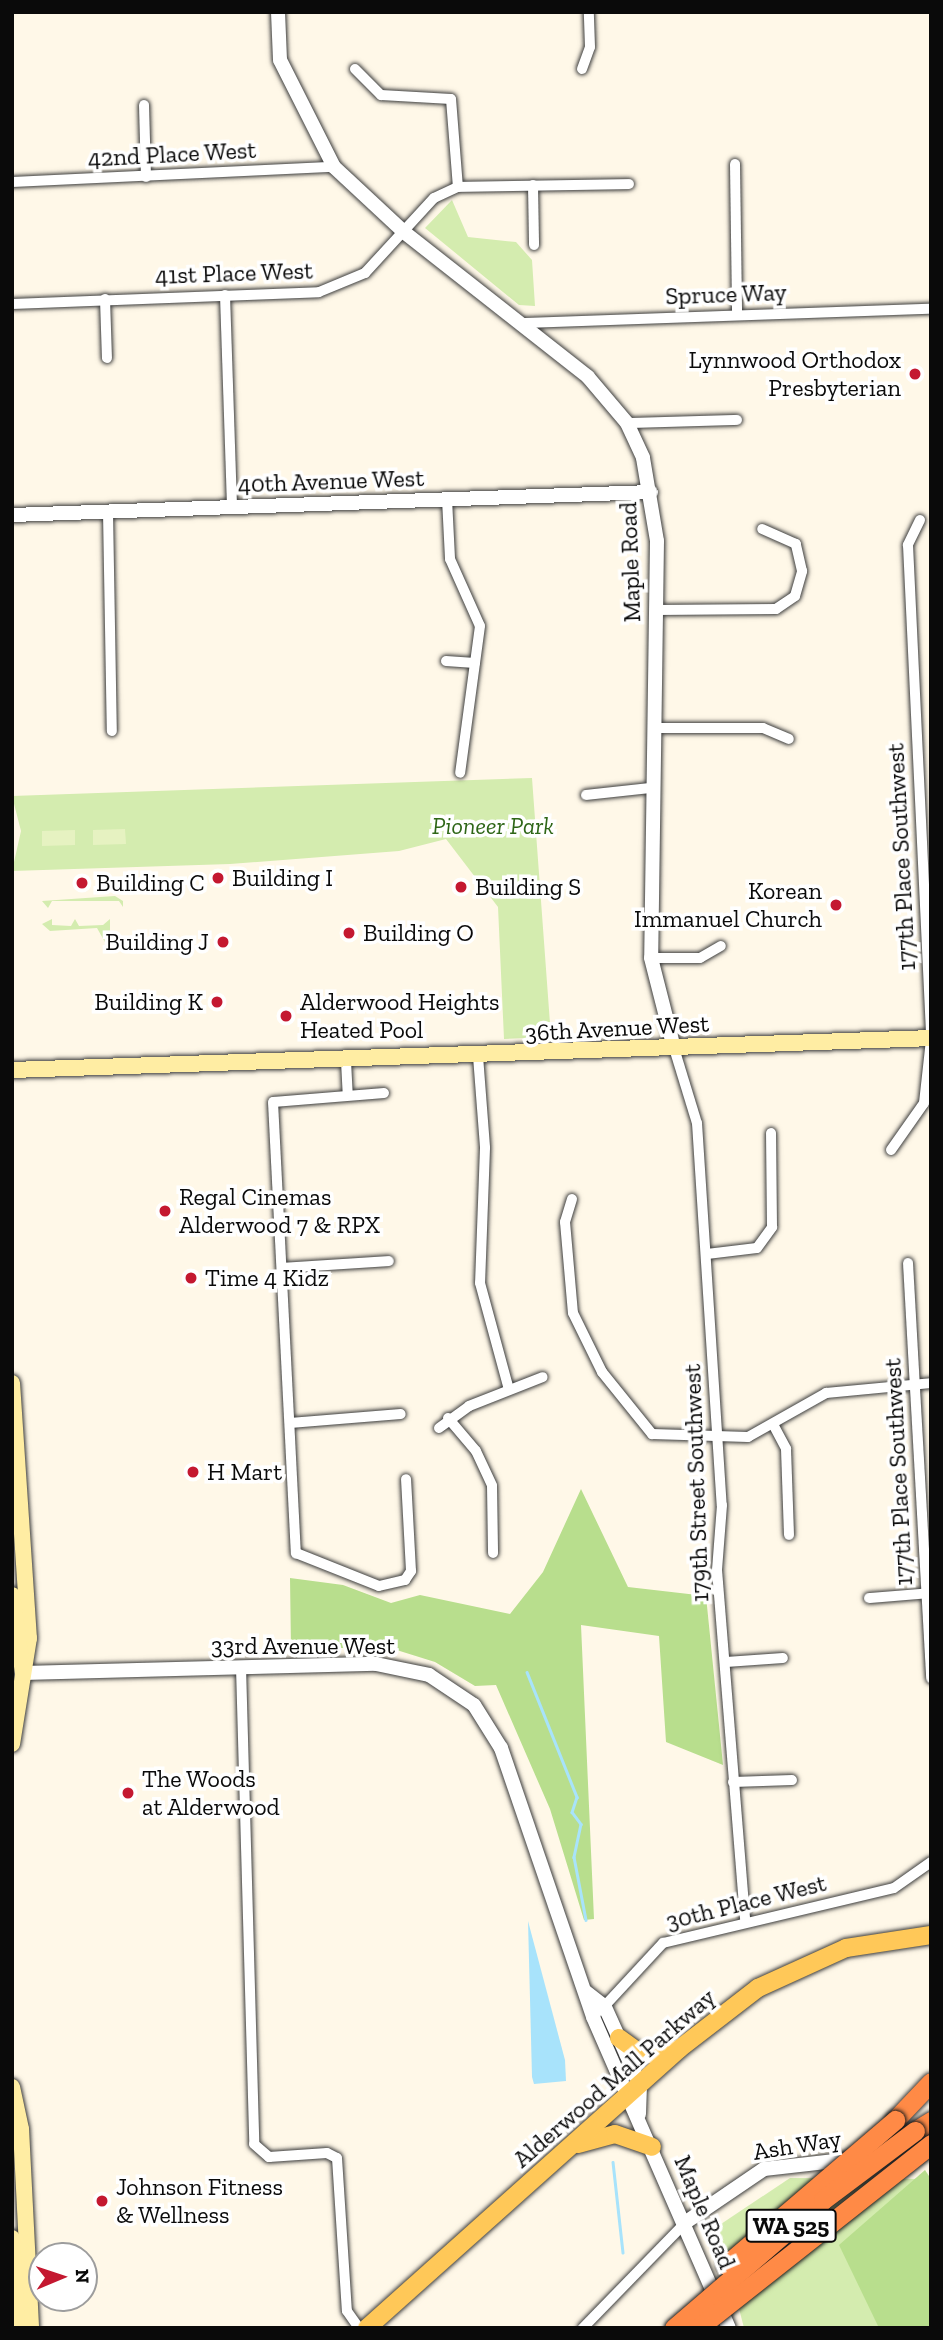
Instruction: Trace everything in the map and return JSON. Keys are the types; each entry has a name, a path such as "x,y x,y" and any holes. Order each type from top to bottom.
{"highway":[{"path":"665,2327 748,2243 895,2120 931,2082"},
{"name":"WA 525","path":"698,2328 926,2132"},
{"name":"WA 525","path":"674,2328 823,2200 926,2132"},
{"path":"716,2328 805,2237"}],"main road":[{"name":"36th Avenue West","path":"12,1070 346,1061 931,1038"},
{"path":"12,1383 15,1485 29,1638 12,1744"},
{"path":"12,1595 23,1673"},
{"name":"Alderwood Mall Parkway","path":"368,2328 679,2049 788,1971 846,1948 931,1936"},
{"path":"619,2038 642,2055 679,2049"},
{"path":"12,2087 21,2129 31,2328"},
{"path":"575,2145 615,2134 652,2147"},
{"path":"12,2185 19,2214 26,2218"},
{"path":"13,2252 26,2218"},
{"path":"12,2238 17,2328"}],"street":[{"name":"Maple Road","path":"278,12 283,68 334,167 404,232 523,323 588,377 627,423 651,492 656,610 650,788 651,958 674,1048"},
{"path":"582,69 590,47 589,12"},
{"path":"355,69 381,95 438,95 456,111 458,187"},
{"path":"144,105 146,177"},
{"path":"735,164 737,315"},
{"name":"42nd Place West","path":"12,182 334,167"},
{"name":"41st Place West","path":"12,304 334,288 365,273 434,198 458,187 629,184"},
{"path":"533,185 534,245"},
{"path":"225,295 232,508"},
{"path":"106,299 107,358"},
{"name":"Spruce Way","path":"523,323 931,309"},
{"path":"627,423 737,420"},
{"name":"40th Avenue West","path":"12,515 651,492"},
{"path":"447,499 450,559 480,626 460,773"},
{"path":"108,512 112,731"},
{"name":"177th Place Southwest","path":"891,1150 924,1103 931,1038 908,545 920,520"},
{"path":"656,610 776,609 795,596 802,571 796,544 762,529"},
{"path":"446,661 475,663"},
{"path":"653,728 763,728 789,739"},
{"path":"586,794 650,788"},
{"path":"651,958 699,958 721,946"},
{"name":"179th Street Southwest","path":"674,1048 697,1123 718,1440 717,1570 745,1921"},
{"path":"478,1056 485,1149 480,1283 508,1386"},
{"path":"346,1061 348,1094"},
{"path":"384,1093 273,1102 296,1553 302,1560 319,1561 379,1586 405,1580 411,1571 406,1479"},
{"path":"707,1254 757,1248 772,1227 771,1133"},
{"path":"572,1199 565,1222 573,1313 602,1372 652,1434 718,1440 774,1426 827,1393 931,1382"},
{"path":"282,1268 389,1261"},
{"name":"177th Place Southwest","path":"908,1263 913,1384 926,1515 931,1678"},
{"path":"439,1428 448,1418 508,1386 543,1377"},
{"path":"290,1423 401,1414"},
{"path":"448,1418 476,1451 492,1486 493,1553"},
{"path":"774,1426 786,1450 789,1535"},
{"path":"869,1598 929,1593"},
{"path":"726,1662 783,1658"},
{"path":"241,1667 254,2144 269,2157 327,2153 341,2170 347,2311 359,2328"},
{"name":"33rd Avenue West","path":"23,1673 241,1667 402,1667 453,1688 474,1705 501,1748 593,2017 633,2091"},
{"path":"733,1782 792,1780"},
{"name":"30th Place West","path":"593,2017 663,1943 745,1921 894,1888 931,1862"},
{"path":"586,1992 605,2007 619,2038 633,2091"},
{"name":"Maple Road","path":"633,2091 652,2147 729,2328"},
{"name":"Ash Way","path":"686,2222 764,2169 931,2156"},
{"path":"583,2328 686,2222"}],"green space":[{"path":"452,200 468,237 516,242 532,260 535,306 519,305 425,228"},
{"name":"Pioneer Park","path":"532,778 551,1037 504,1039 498,907 446,839 399,851 230,864 12,871 21,831 12,796"},
{"path":"125,829 126,844 93,845 93,830"},
{"path":"75,830 75,845 42,846 42,831"},
{"path":"115,896 123,901 123,907 119,901 52,901 48,908 42,901"},
{"path":"52,919 52,925 71,926 75,919 79,926 103,925 110,919 110,938 106,944 97,928 50,931 42,924"},
{"path":"581,1489 628,1587 706,1596 723,1765 666,1742 659,1636 581,1625 594,1919 584,1920 550,1809 496,1685 475,1686 435,1662 387,1647 291,1649 290,1578 343,1585 391,1603 420,1595 510,1614 543,1572"},
{"path":"925,2170 931,2179 931,2328 879,2328 839,2245"},
{"path":"790,2178 931,2179 931,2328 744,2328 718,2226"}],"water":[{"path":"528,1921 565,2060 566,2081 534,2084 532,2077"}],"waterway":[{"path":"527,1672 577,1797 572,1812 581,1824 574,1857 586,1920"},
{"path":"613,2162 623,2252"}],"place":[{"name":"Lynnwood Orthodox Presbyterian","path":"915,374"},
{"name":"Building I","path":"218,878"},
{"name":"Building C","path":"82,883"},
{"name":"Building S","path":"461,887"},
{"name":"Korean Immanuel Church","path":"836,905"},
{"name":"Building O","path":"349,933"},
{"name":"Building J","path":"223,942"},
{"name":"Building K","path":"217,1002"},
{"name":"Alderwood Heights Heated Pool","path":"286,1016"},
{"name":"Regal Cinemas Alderwood 7 & RPX","path":"165,1211"},
{"name":"Time 4 Kidz","path":"191,1278"},
{"name":"H Mart","path":"193,1472"},
{"name":"The Woods at Alderwood","path":"128,1793"},
{"name":"Johnson Fitness & Wellness","path":"102,2201"}]}
